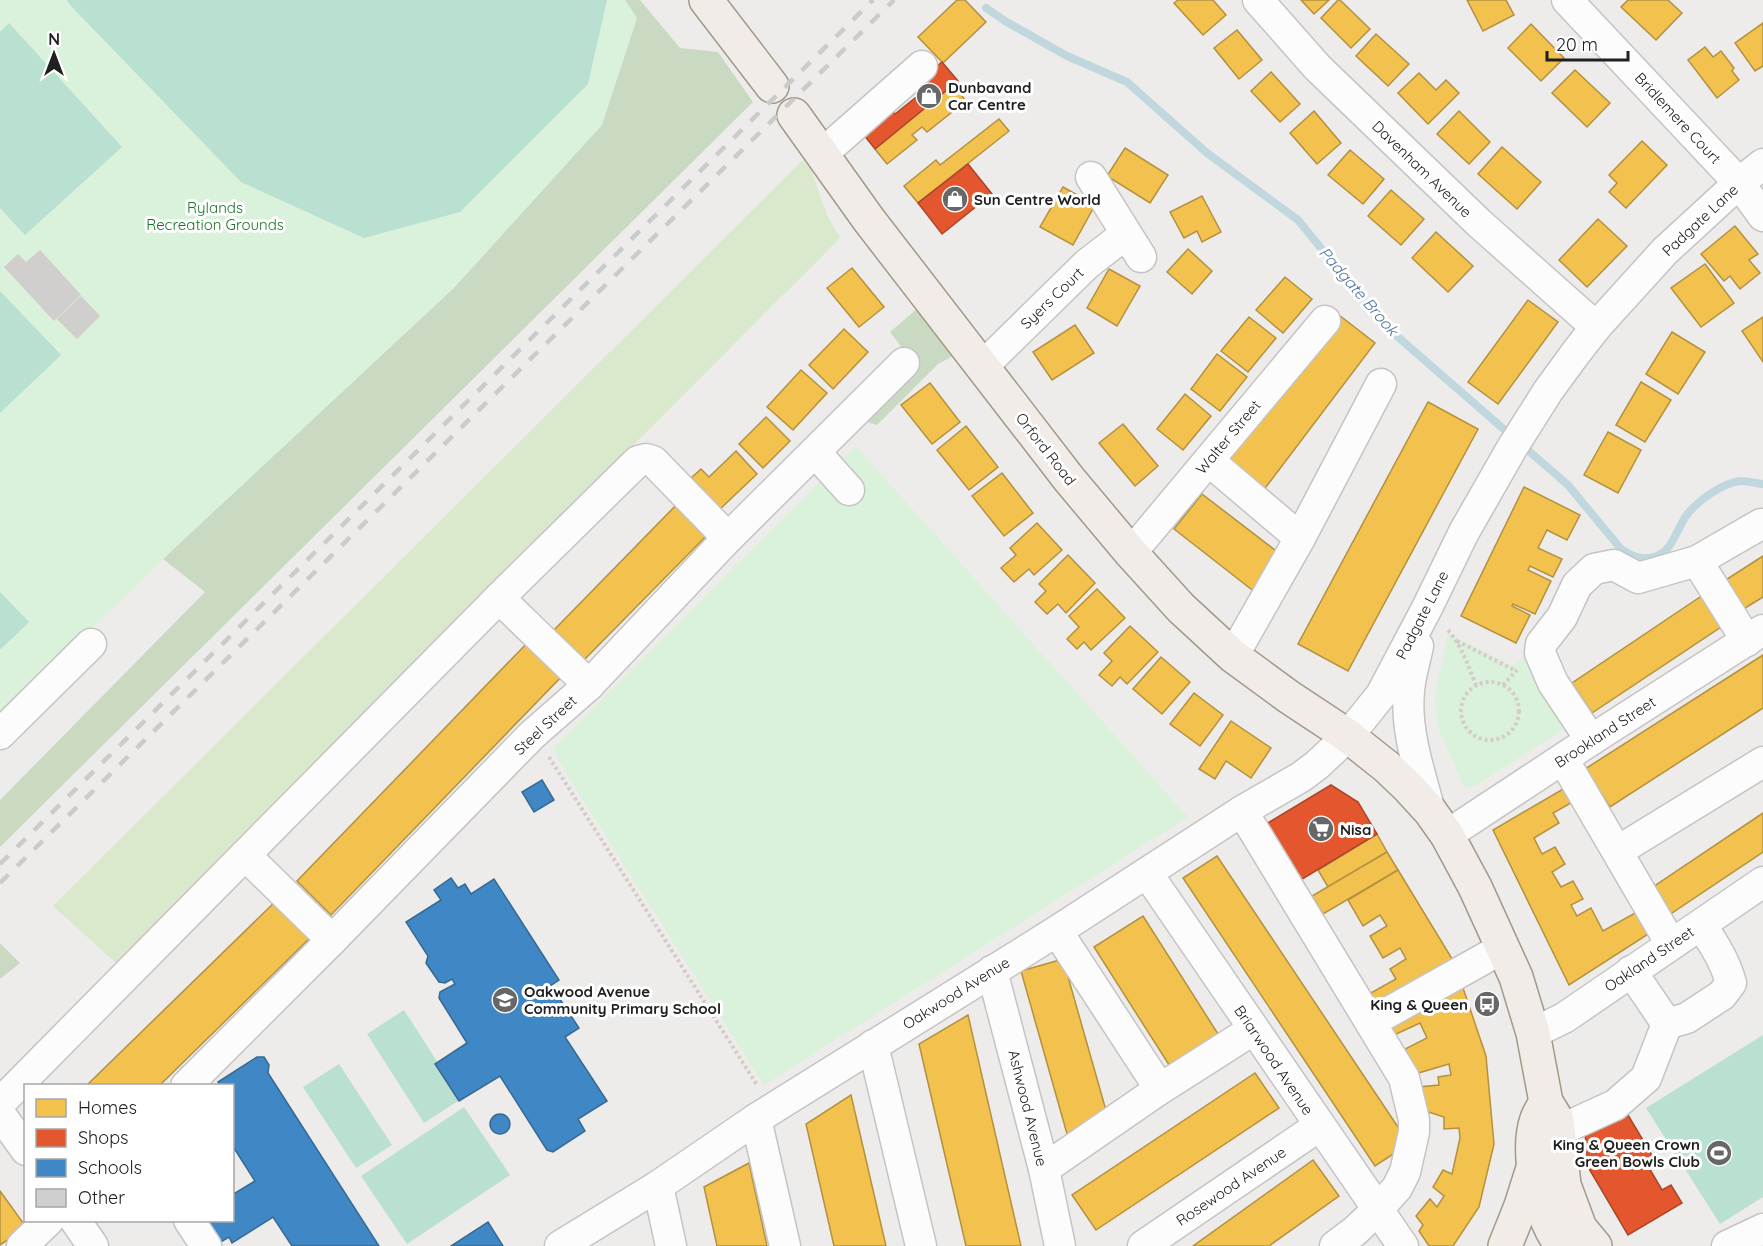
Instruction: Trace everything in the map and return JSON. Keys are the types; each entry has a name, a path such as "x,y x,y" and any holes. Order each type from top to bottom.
{"main road":[{"path":"706,0 772,86"},
{"name":"Orford Road","path":"794,115 869,220 1069,479 1131,553 1181,608 1233,656 1348,736"},
{"path":"1348,736 1409,788 1438,823 1475,887 1503,948 1516,977 1533,1033 1543,1134 1543,1208 1576,1243"},
{"path":"1543,1134 1564,1185 1576,1243"},
{"path":"1505,1246 1521,1206 1543,1134"}],"street":[{"name":"Davenham Avenue","path":"1258,0 1317,67 1479,224 1596,327"},
{"name":"Bridlemere Court","path":"1567,0 1739,183 1763,216"},
{"path":"822,154 921,66"},
{"name":"Padgate Lane","path":"1348,736 1381,695 1464,532 1548,391 1596,327 1665,251 1763,164"},
{"name":"Syers Court","path":"982,366 1087,264 1133,246 1091,177"},
{"name":"Walter Street","path":"1131,553 1325,321"},
{"name":"Steel Street","path":"188,1084 532,735 589,685 729,538 904,363"},
{"path":"1233,656 1300,538 1381,384"},
{"path":"815,452 849,490"},
{"path":"0,1103 638,460 653,461 729,538"},
{"path":"1209,460 1300,538"},
{"path":"1591,740 1554,683 1540,653 1540,644 1562,618 1577,585 1594,569 1614,565 1638,578 1697,561 1761,524"},
{"path":"1697,561 1755,636"},
{"path":"499,598 589,685"},
{"path":"1427,608 1411,676 1408,711 1417,763 1438,823"},
{"name":"Brookland Street","path":"1438,823 1563,759 1755,636"},
{"path":"0,734 91,644"},
{"name":"Oakwood Avenue","path":"560,1246 658,1186 764,1114 1242,811 1300,777 1317,765 1348,736"},
{"path":"1563,759 1671,944"},
{"path":"1618,851 1763,762"},
{"path":"1242,811 1404,1078 1414,1120 1414,1132 1405,1172 1397,1188 1355,1231 1335,1246"},
{"path":"245,855 332,940"},
{"name":"Briarwood Avenue","path":"1147,873 1403,1246"},
{"name":"Oakland Street","path":"1533,1033 1564,1018 1763,882"},
{"path":"1667,1024 1687,1018 1722,995 1731,983 1718,950 1701,925"},
{"path":"1057,930 1160,1089"},
{"path":"1371,1022 1503,948"},
{"name":"Ashwood Avenue","path":"992,970 1044,1169 1060,1246"},
{"path":"1631,971 1667,1024"},
{"path":"1543,1134 1615,1105 1646,1078 1667,1024"},
{"path":"1044,1169 1160,1089 1254,1029"},
{"path":"873,1045 921,1246"},
{"path":"0,1114 24,1147"},
{"path":"764,1114 785,1246"},
{"name":"Rosewood Avenue","path":"1143,1246 1319,1126"},
{"path":"658,1186 671,1246"},
{"path":"22,1246 48,1222"},
{"path":"76,1222 93,1246"},
{"path":"190,1222 206,1246"},
{"path":"1727,1246 1763,1229"}],"path":[{"path":"1427,608 1457,640 1476,685"},
{"path":"1457,640 1516,670"},
{"path":"1494,682 1511,690 1519,707 1515,726 1509,733 1500,738 1481,738 1466,727 1462,718 1464,699 1476,685 1494,682"},
{"path":"532,735 547,755 764,1114"}],"green space":[{"name":"Rylands Recreation Grounds","path":"0,0 625,0 637,18 602,125 454,288 163,559 0,719"},
{"path":"67,0 607,0 588,84 460,212 364,238 241,182"},
{"path":"578,0 640,0 680,48 718,52 753,102 0,847 0,800 205,592 163,559 350,368"},
{"path":"9,23 122,147 25,235 0,208 0,32"},
{"path":"803,160 811,170 827,215 840,238 116,963 53,906"},
{"path":"0,291 61,355 0,413"},
{"path":"918,308 955,355 938,364 877,425 860,420 913,362 890,332"},
{"path":"856,446 1188,817 764,1085 567,775 553,748"},
{"path":"0,592 29,622 0,650"},
{"path":"1448,633 1512,666 1528,655 1571,724 1476,786 1464,787 1438,727 1435,696"},
{"path":"0,943 20,963 0,979"},
{"path":"404,1010 461,1099 424,1123 367,1034"},
{"name":"King & Queen Crown Green Bowls Club","path":"1763,1035 1763,1197 1720,1224 1646,1108"},
{"path":"339,1064 392,1145 356,1168 303,1087"},
{"path":"464,1107 510,1175 407,1244 361,1176"}],"building: Homes":[{"path":"957,0 965,0 986,22 943,63 918,37"},
{"path":"1178,0 1213,0 1226,15 1203,35 1174,3"},
{"path":"1301,0 1329,0 1314,14"},
{"path":"1338,0 1370,29 1351,48 1321,18"},
{"path":"1467,0 1506,0 1514,15 1483,31"},
{"path":"1628,0 1668,0 1682,13 1656,40 1621,7"},
{"path":"1763,23 1763,66 1755,71 1735,43"},
{"path":"1531,24 1564,58 1541,81 1508,48"},
{"path":"1237,30 1262,60 1239,79 1214,48"},
{"path":"1376,34 1409,64 1388,86 1356,56"},
{"path":"1705,47 1713,57 1721,51 1734,68 1732,71 1739,80 1717,98 1688,60"},
{"path":"1575,70 1610,103 1587,127 1552,93"},
{"path":"1271,72 1300,104 1280,122 1251,91"},
{"path":"1419,73 1436,90 1446,80 1459,93 1428,124 1398,93"},
{"path":"953,85 966,101 927,132 922,127 912,135 917,140 887,164 875,149"},
{"path":"1314,111 1341,143 1317,164 1290,133"},
{"path":"1459,111 1490,142 1469,164 1437,134"},
{"path":"999,119 1009,131 918,203 904,186 936,160 940,165"},
{"path":"1642,141 1667,165 1626,208 1609,192 1617,183 1609,175"},
{"path":"1502,147 1541,182 1517,209 1478,174"},
{"path":"1125,148 1168,175 1150,203 1107,176"},
{"path":"1350,150 1384,179 1363,204 1328,175"},
{"path":"1063,187 1095,205 1073,245 1040,227"},
{"path":"1391,190 1424,219 1401,245 1368,216"},
{"path":"1202,196 1221,232 1202,242 1197,231 1184,238 1170,212"},
{"path":"1598,219 1627,246 1587,287 1559,260"},
{"path":"1735,226 1758,254 1749,260 1760,273 1740,289 1730,276 1724,281 1701,254"},
{"path":"1436,232 1473,266 1448,292 1412,258"},
{"path":"1188,249 1212,271 1192,294 1167,272"},
{"path":"1705,264 1734,303 1701,327 1671,288"},
{"path":"852,268 884,307 859,327 827,288"},
{"path":"1109,269 1140,286 1117,326 1087,308"},
{"path":"1285,277 1312,299 1283,333 1256,310"},
{"path":"1528,300 1558,322 1498,404 1468,382"},
{"path":"1339,315 1375,343 1263,491 1227,463"},
{"path":"1249,317 1276,338 1248,372 1221,351"},
{"path":"1763,317 1763,362 1742,331"},
{"path":"1075,325 1094,353 1052,380 1033,352"},
{"path":"844,329 868,352 833,389 809,365"},
{"path":"1672,332 1705,352 1678,394 1646,374"},
{"path":"1217,354 1247,377 1220,411 1191,389"},
{"path":"801,370 827,393 793,430 767,407"},
{"path":"1641,382 1671,400 1645,442 1616,425"},
{"path":"930,383 960,422 932,444 901,405"},
{"path":"1185,394 1211,416 1183,450 1157,429"},
{"path":"1428,402 1478,429 1348,671 1298,644"},
{"path":"766,417 790,441 763,468 739,444"},
{"path":"1123,424 1158,466 1135,486 1099,443"},
{"path":"966,426 998,467 969,490 937,450"},
{"path":"1608,432 1641,450 1618,493 1584,475"},
{"path":"736,451 757,474 719,510 690,479 701,469 709,477"},
{"path":"1002,473 1033,513 1004,536 972,496"},
{"path":"1524,487 1580,515 1567,540 1547,530 1538,548 1562,559 1553,577 1530,566 1528,570 1551,581 1535,614 1513,604 1512,606 1530,615 1516,643 1461,616"},
{"path":"1202,494 1284,557 1256,593 1174,529"},
{"path":"682,499 713,529 584,660 554,630"},
{"path":"1037,523 1062,550 1034,575 1029,569 1014,582 1001,568 1016,555 1010,548"},
{"path":"1068,555 1095,583 1066,613 1058,604 1047,614 1035,602 1046,591 1039,584"},
{"path":"1763,556 1763,597 1742,610 1724,581"},
{"path":"1097,589 1125,618 1091,650 1084,642 1077,649 1067,639 1079,627 1069,616"},
{"path":"1706,593 1727,623 1592,713 1572,683"},
{"path":"1130,626 1158,652 1127,684 1120,677 1112,686 1099,675 1112,661 1104,653"},
{"path":"530,640 565,673 331,915 297,881"},
{"path":"1763,655 1763,708 1610,807 1585,769"},
{"path":"1161,657 1190,682 1162,714 1133,689"},
{"path":"1194,693 1223,715 1200,746 1170,724"},
{"path":"1231,721 1271,748 1251,778 1226,761 1215,779 1199,769"},
{"path":"1570,785 1578,799 1553,813 1559,823 1534,838 1542,854 1555,847 1565,864 1552,872 1561,887 1573,881 1583,899 1571,905 1577,916 1591,908 1603,931 1644,908 1656,929 1569,985 1493,830"},
{"path":"1763,813 1763,852 1666,917 1647,891"},
{"path":"1377,834 1387,852 1328,887 1318,870"},
{"path":"1387,852 1398,870 1323,914 1312,896"},
{"path":"1217,856 1402,1133 1401,1149 1375,1166 1183,878"},
{"path":"1398,870 1457,967 1380,1013 1369,994 1396,979 1390,969 1406,959 1400,948 1383,958 1370,936 1387,926 1380,915 1363,926 1348,900"},
{"path":"281,896 316,932 161,1084 88,1084"},
{"path":"1143,916 1220,1037 1171,1068 1094,947"},
{"path":"1063,959 1107,1114 1069,1141 1021,971"},
{"path":"1460,979 1486,1056 1494,1144 1479,1207 1453,1246 1429,1246 1419,1231 1423,1225 1416,1216 1430,1199 1437,1207 1444,1196 1433,1187 1443,1170 1452,1174 1460,1138 1459,1128 1444,1129 1444,1117 1422,1110 1418,1087 1439,1085 1438,1077 1451,1075 1449,1064 1415,1074 1405,1049 1427,1038 1420,1023 1392,1036 1385,1021"},
{"path":"968,1015 1021,1246 966,1246 919,1044"},
{"path":"1255,1073 1279,1108 1096,1230 1072,1195"},
{"path":"851,1095 886,1246 834,1246 806,1124"},
{"path":"1313,1160 1339,1196 1269,1246 1193,1246"},
{"path":"749,1163 767,1246 717,1246 704,1187"},
{"path":"0,1191 26,1227 0,1245"}],"building: Shops":[{"name":"Dunbavand Car Centre","path":"942,62 958,81 875,149 860,130 889,107 895,114 930,86 923,77"},
{"name":"Sun Centre World","path":"968,164 992,194 942,234 918,203"},
{"name":"Nisa","path":"1331,785 1358,802 1377,834 1299,881 1266,824"},
{"path":"1625,1110 1653,1157 1645,1161 1662,1190 1671,1185 1682,1203 1628,1235 1588,1167 1585,1133"}],"building: Schools":[{"path":"542,780 554,800 534,812 522,792"},
{"path":"451,878 458,888 465,884 471,894 494,879 559,980 538,994 540,999 554,990 579,1028 565,1037 607,1101 578,1119 585,1131 553,1152 547,1150 500,1076 459,1101 435,1064 467,1043 439,998 440,992 455,984 452,979 445,983 439,982 426,963 428,956 406,922 441,900 434,890"},
{"path":"257,1057 264,1057 269,1065 268,1073 379,1246 292,1246 273,1217 232,1243 229,1237 219,1243 207,1222 234,1222 234,1194 255,1181 234,1148 234,1084 218,1082"},
{"path":"496,1114 504,1114 510,1120 510,1128 504,1134 496,1134 490,1128 490,1120"},
{"path":"488,1222 503,1246 451,1246"}],"building: Other":[{"path":"40,251 80,295 54,320 5,267 18,255 26,263"},
{"path":"81,297 99,316 77,338 58,319"}],"waterway":[{"name":"Padgate Brook","path":"986,8 1067,56 1127,82 1207,153 1298,220 1383,324 1568,485 1621,549 1627,553 1647,558 1665,551 1690,511 1703,499 1725,485 1740,481 1763,484"}],"railway":[{"path":"0,864 873,0"},
{"path":"0,883 894,0"}],"place":[{"name":"Dunbavand Car Centre","path":"929,96"},
{"name":"Sun Centre World","path":"955,199"},
{"name":"Nisa","path":"1321,829"},
{"name":"Oakwood Avenue Community Primary School","path":"505,1000"},
{"name":"King & Queen","path":"1487,1004"},
{"name":"King & Queen Crown Green Bowls Club","path":"1719,1153"}]}
